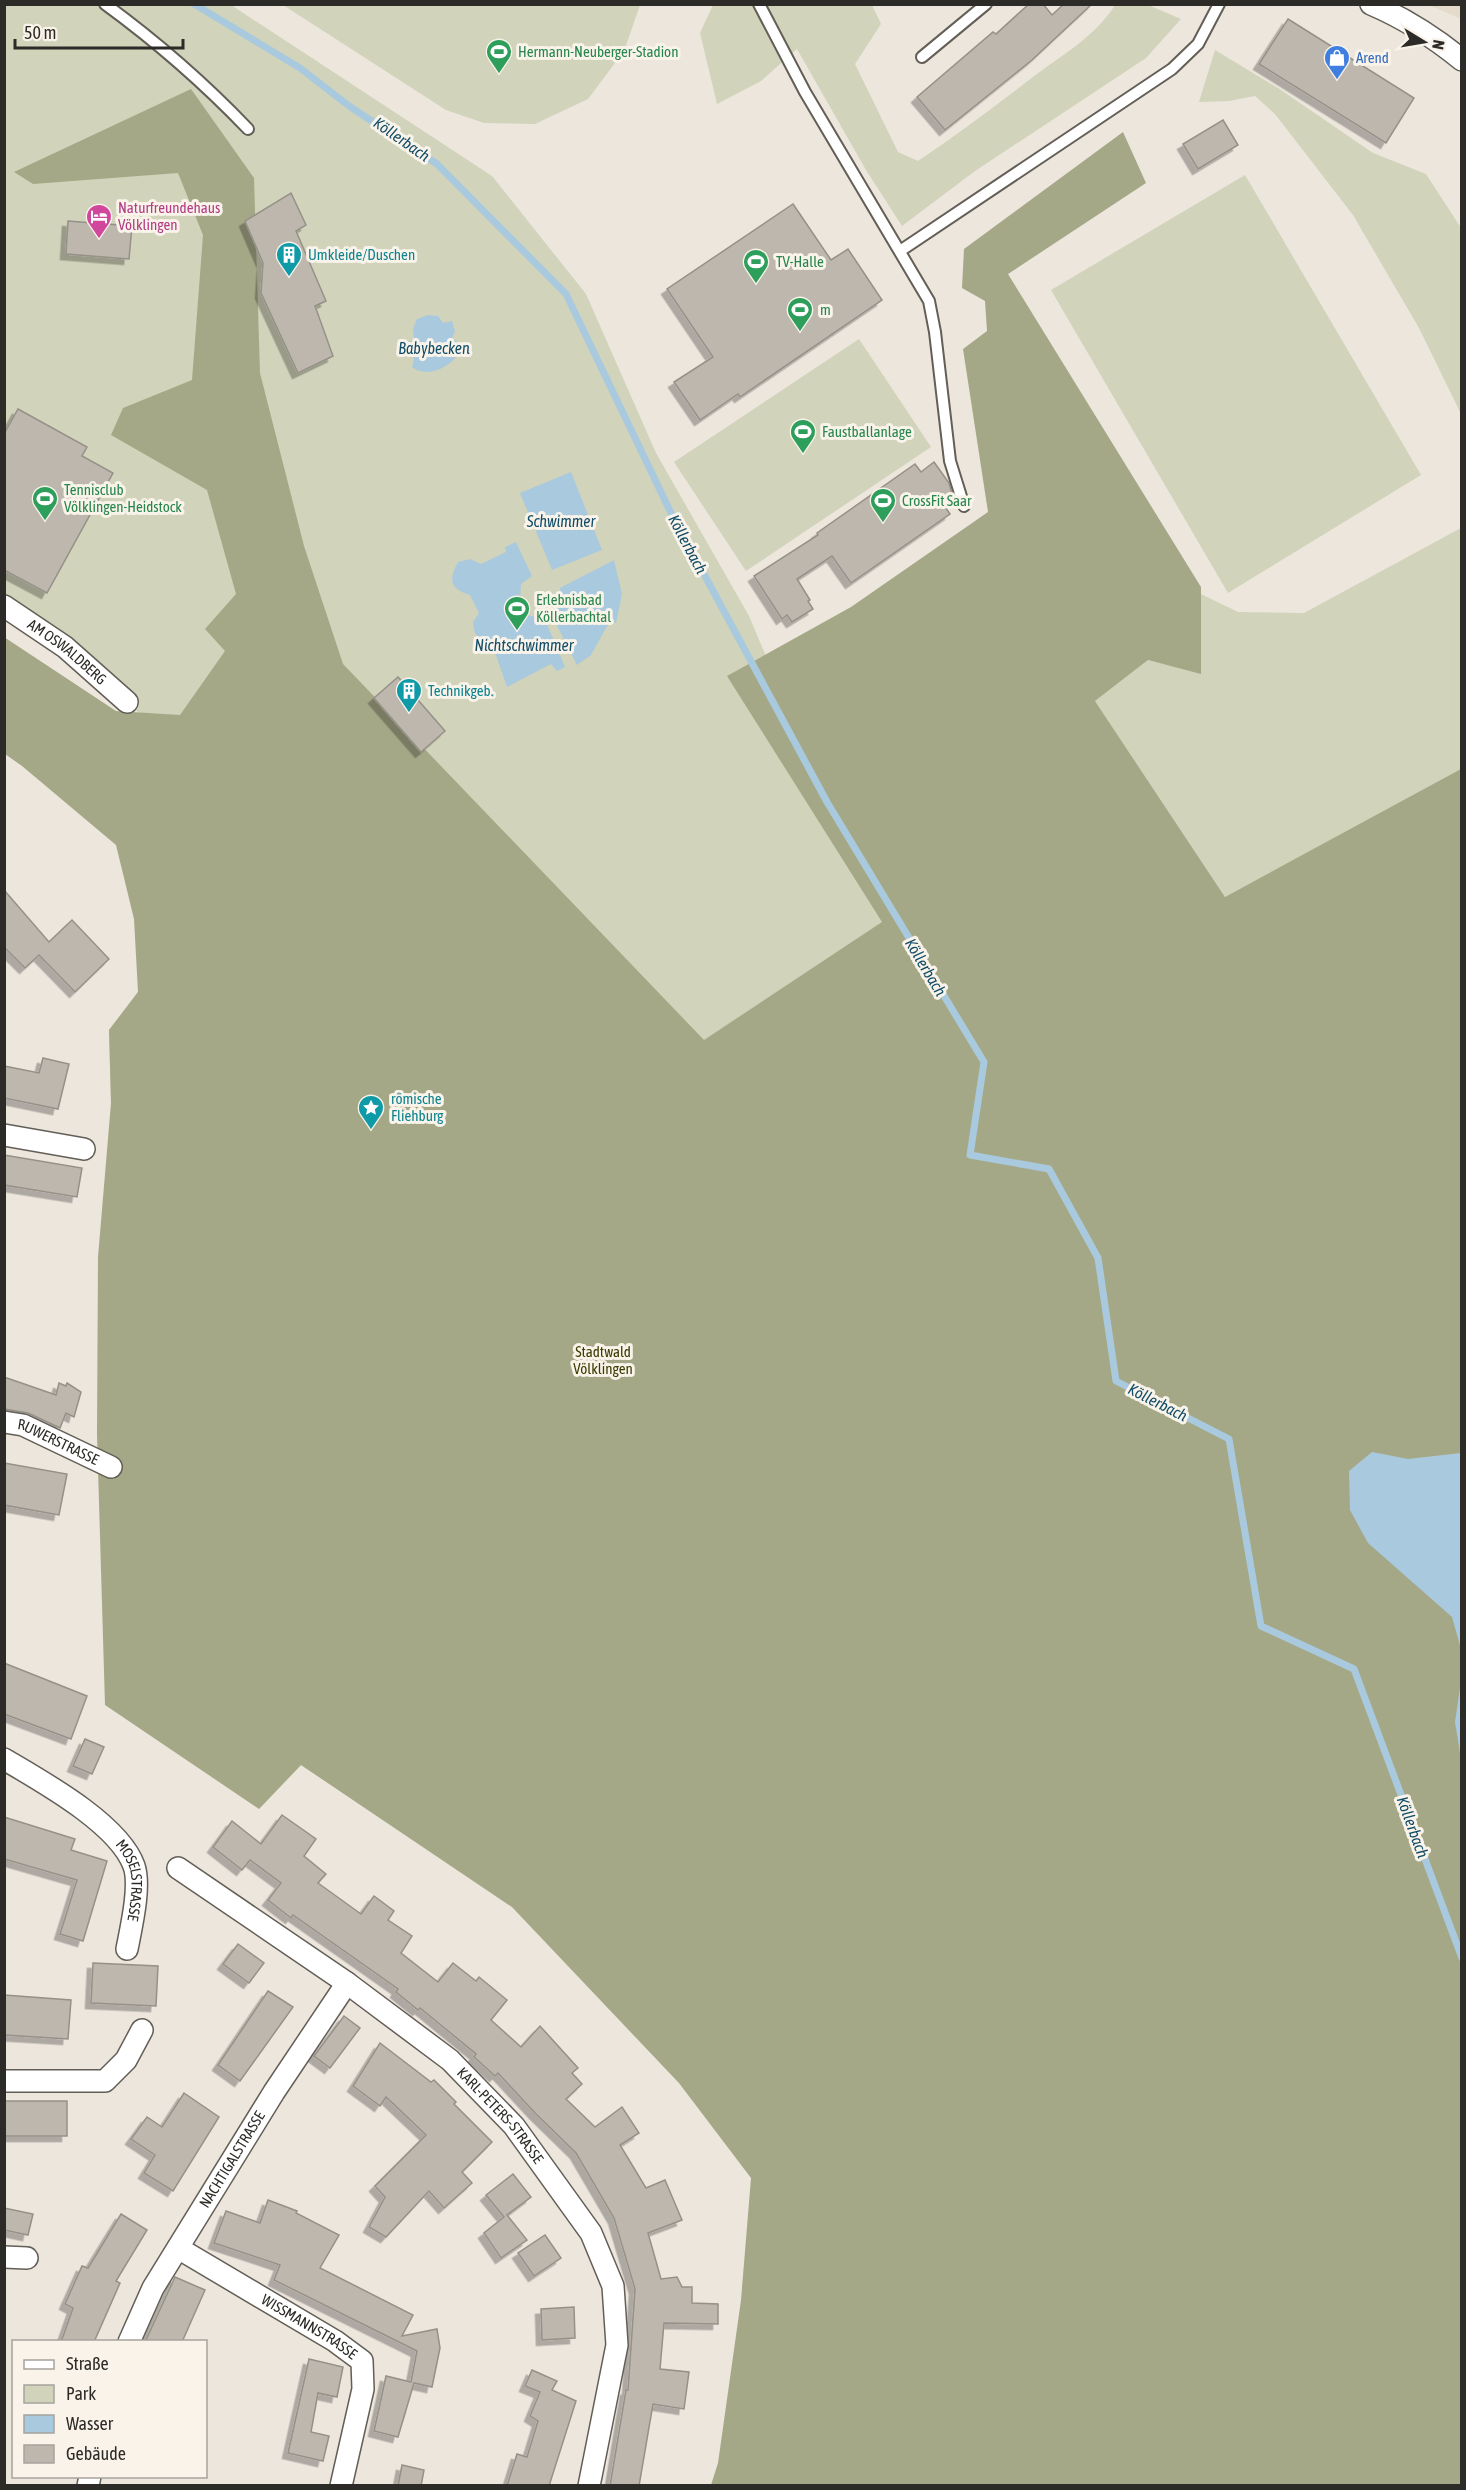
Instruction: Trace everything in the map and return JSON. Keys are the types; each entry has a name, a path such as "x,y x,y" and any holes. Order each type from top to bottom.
{"street":[{"path":"1371,4 1441,43 1461,60"},
{"name":"AM OSWALDBERG","path":"4,606 65,647 127,702"},
{"path":"4,1135 84,1149"},
{"name":"RUWERSTRASSE","path":"4,1422 23,1425 111,1467"},
{"name":"MOSELSTRASSE","path":"4,1760 51,1788 100,1823 123,1845 135,1868 135,1905 128,1948"},
{"name":"KARL-PETERS-STRASSE","path":"178,1868 347,1983 450,2060 514,2126 591,2233 613,2286 617,2345 589,2486"},
{"name":"NACHTIGALSTRASSE","path":"130,2340 153,2288 274,2092 347,1983"},
{"path":"4,2081 105,2081 126,2060 142,2030"},
{"name":"WISSMANNSTRASSE","path":"178,2248 335,2341 362,2361 363,2389 341,2486"},
{"path":"4,2257 27,2258"}],"lane":[{"path":"105,4 156,41 218,97 249,129"},
{"path":"759,4 805,92 929,301 935,332 950,461 964,506"},
{"path":"922,57 986,4"},
{"path":"900,251 1172,69 1198,44 1219,4"}],"shaded area":[{"path":"1429,5 1461,5 1461,19"}],"green space":[{"name":"Stadtwald Völklingen","path":"4,5 231,5 492,176 586,294 656,453 749,616 801,739 1462,1136 1461,2485 751,2177 679,2083 512,1907 301,1765 259,1809 111,1103 109,1030 138,992 203,770 65,647 5,606"},
{"name":"Hermann-Neuberger-Stadion","path":"283,5 640,5 624,51 588,99 535,124 484,123 446,110"},
{"path":"713,5 872,5 881,24 855,64 898,152 918,161 1078,44 1098,26 1115,5 1148,5 1181,19 1146,58 975,171 902,226 866,170 797,49 761,81 717,104 700,33"},
{"path":"1215,50 1278,88 1373,153 1426,174 1461,228 1461,414 1419,328 1353,215 1275,114 1255,96 1229,101 1199,102"},
{"name":"Stadtwald Völklingen","path":"191,89 254,178 260,373 304,546 343,664 704,1040 882,922 727,676 851,607 988,512 963,349 987,331 985,301 962,288 964,249 1123,132 1146,183 1008,274 1201,587 1201,674 1148,660 1095,701 1225,897 1461,769 1461,2485 711,2485 718,2463 741,2300 751,2178 679,2083 512,1907 301,1765 259,1809 105,1705 97,1435 98,1257 111,1103 109,1030 138,992 134,919 116,845 5,754 4,637 116,711 180,715 225,651 205,629 236,594 207,490 111,435 123,408 192,380 203,235 178,173 33,184 14,172"},
{"path":"1245,175 1421,475 1228,593 1051,290"},
{"name":"Faustballanlage","path":"859,339 931,447 746,571 674,462"},
{"path":"1461,528 1461,772 1225,897 1095,701 1148,660 1201,673 1201,594 1238,612 1304,613"}],"water":[{"name":"Babybecken","path":"428,315 438,316 443,323 452,321 455,331 452,338 458,343 463,343 450,363 443,368 427,372 412,367 414,359 402,346 414,339 413,329 417,319"},
{"name":"Schwimmer","path":"571,472 602,550 552,570 520,493"},
{"name":"Nichtschwimmer","path":"516,542 532,576 521,584 522,605 530,616 544,617 565,667 557,671 551,664 507,687 491,641 483,640 474,631 473,622 479,613 470,595 458,590 452,579 458,562 470,559 481,564 506,552 505,547"},
{"name":"Nichtschwimmer","path":"614,560 622,594 616,623 610,621 591,655 577,665 552,616 561,602 560,588"},
{"path":"1372,1452 1408,1459 1461,1453 1461,1649 1452,1617 1368,1543 1350,1510 1349,1471"},
{"path":"1461,1681 1461,1759 1455,1722"}],"building":[{"path":"1029,4 1043,4 1052,15 1064,4 1092,4 1032,60 945,130 917,97 993,32 996,34"},
{"name":"Arend","path":"1288,19 1414,98 1386,143 1259,64"},
{"path":"1223,120 1238,145 1198,169 1183,144"},
{"name":"Umkleide/Duschen","path":"291,193 306,225 296,231 326,301 315,306 333,356 298,373 261,293 263,263 245,221"},
{"name":"TV-Halle","path":"793,204 831,260 848,249 882,300 740,397 738,394 700,420 674,382 713,357 667,289"},
{"name":"Naturfreundehaus Völklingen","path":"68,221 132,226 129,259 66,254"},
{"name":"Tennisclub Völklingen-Heidstock","path":"18,409 87,447 82,456 113,473 47,593 4,570 4,434"},
{"name":"CrossFit Saar","path":"934,462 949,483 952,494 942,502 950,514 851,583 832,556 797,579 813,609 792,622 787,615 782,619 754,576 818,535 817,533 915,464 921,472"},
{"name":"Technikgeb.","path":"398,677 445,731 421,752 374,698"},
{"path":"4,890 49,942 72,920 109,959 75,992 39,955 25,968 4,947"},
{"path":"43,1058 69,1064 58,1109 4,1098 4,1066 39,1073"},
{"path":"4,1155 82,1168 77,1197 4,1185"},
{"path":"4,1377 56,1395 59,1383 66,1386 67,1383 81,1392 74,1417 66,1413 60,1428 28,1413 4,1409"},
{"path":"4,1463 67,1474 59,1515 4,1505"},
{"path":"4,1663 87,1696 71,1739 4,1714"},
{"path":"85,1739 104,1747 92,1774 73,1766"},
{"path":"282,1815 316,1839 304,1856 326,1874 318,1883 361,1914 374,1896 394,1911 388,1920 412,1936 401,1953 438,1982 453,1963 476,1981 479,1977 507,2000 491,2020 521,2047 540,2026 578,2068 572,2073 582,2084 566,2099 595,2127 622,2107 639,2133 620,2145 646,2188 665,2180 682,2220 648,2233 661,2279 677,2277 682,2287 692,2287 692,2303 718,2304 718,2324 664,2323 660,2369 689,2372 684,2409 653,2404 639,2486 610,2486 626,2390 628,2390 635,2289 614,2218 576,2153 498,2073 495,2076 474,2057 476,2054 420,2008 418,2010 396,1992 398,1989 293,1915 291,1918 268,1900 281,1883 250,1860 242,1870 213,1847 232,1821 261,1844"},
{"path":"4,1817 75,1839 71,1850 107,1861 83,1941 60,1934 77,1880 4,1859"},
{"path":"238,1944 264,1963 249,1983 223,1964"},
{"path":"93,1963 158,1966 156,2006 91,2003"},
{"path":"268,1991 293,2007 240,2081 218,2065"},
{"path":"4,1995 71,2000 68,2039 4,2035"},
{"path":"344,2016 360,2028 330,2068 314,2056"},
{"path":"380,2043 431,2082 434,2080 492,2142 462,2172 472,2183 444,2208 429,2191 386,2237 369,2227 385,2197 375,2186 426,2135 386,2097 380,2106 353,2086"},
{"path":"184,2093 219,2117 173,2191 144,2173 155,2155 131,2139 147,2117 162,2127"},
{"path":"4,2101 67,2101 67,2136 4,2136"},
{"path":"513,2174 531,2197 507,2215 527,2240 501,2258 484,2233 504,2217 486,2195"},
{"path":"268,2200 297,2211 296,2213 339,2235 320,2268 413,2315 402,2336 437,2329 440,2348 432,2387 414,2383 398,2437 374,2431 386,2376 411,2382 417,2351 274,2280 280,2265 214,2243 226,2211 260,2223"},
{"path":"4,2208 33,2214 28,2235 4,2230"},
{"path":"121,2214 147,2230 116,2281 120,2283 95,2340 62,2340 73,2308 65,2304 82,2266 88,2268"},
{"path":"545,2235 561,2258 534,2276 518,2253"},
{"path":"175,2277 205,2290 183,2340 146,2340"},
{"path":"574,2307 575,2338 542,2340 541,2309"},
{"path":"309,2359 343,2367 337,2397 318,2393 311,2432 329,2436 323,2461 288,2453"},
{"path":"532,2370 557,2381 552,2390 576,2401 549,2486 507,2486 517,2454 527,2457 538,2421 530,2416 540,2392 525,2386"},
{"path":"402,2465 424,2470 421,2486 398,2486"}],"waterway":[{"name":"Köllerbach","path":"194,4 300,68 349,106 437,164 566,294 671,513 827,802 984,1062 970,1155 1049,1169 1098,1258 1116,1381 1229,1439 1261,1626 1354,1669 1462,1958"}],"place":[{"name":"Hermann-Neuberger-Stadion","path":"499,75"},
{"name":"Arend","path":"1337,81"},
{"name":"Naturfreundehaus Völklingen","path":"99,240"},
{"name":"Umkleide/Duschen","path":"289,278"},
{"name":"TV-Halle","path":"756,285"},
{"name":"m","path":"800,333"},
{"name":"Faustballanlage","path":"803,455"},
{"name":"Tennisclub Völklingen-Heidstock","path":"45,522"},
{"name":"CrossFit Saar","path":"883,524"},
{"name":"Erlebnisbad Köllerbachtal","path":"517,632"},
{"name":"Technikgeb.","path":"409,714"},
{"name":"römische Fliehburg","path":"371,1131"}]}
